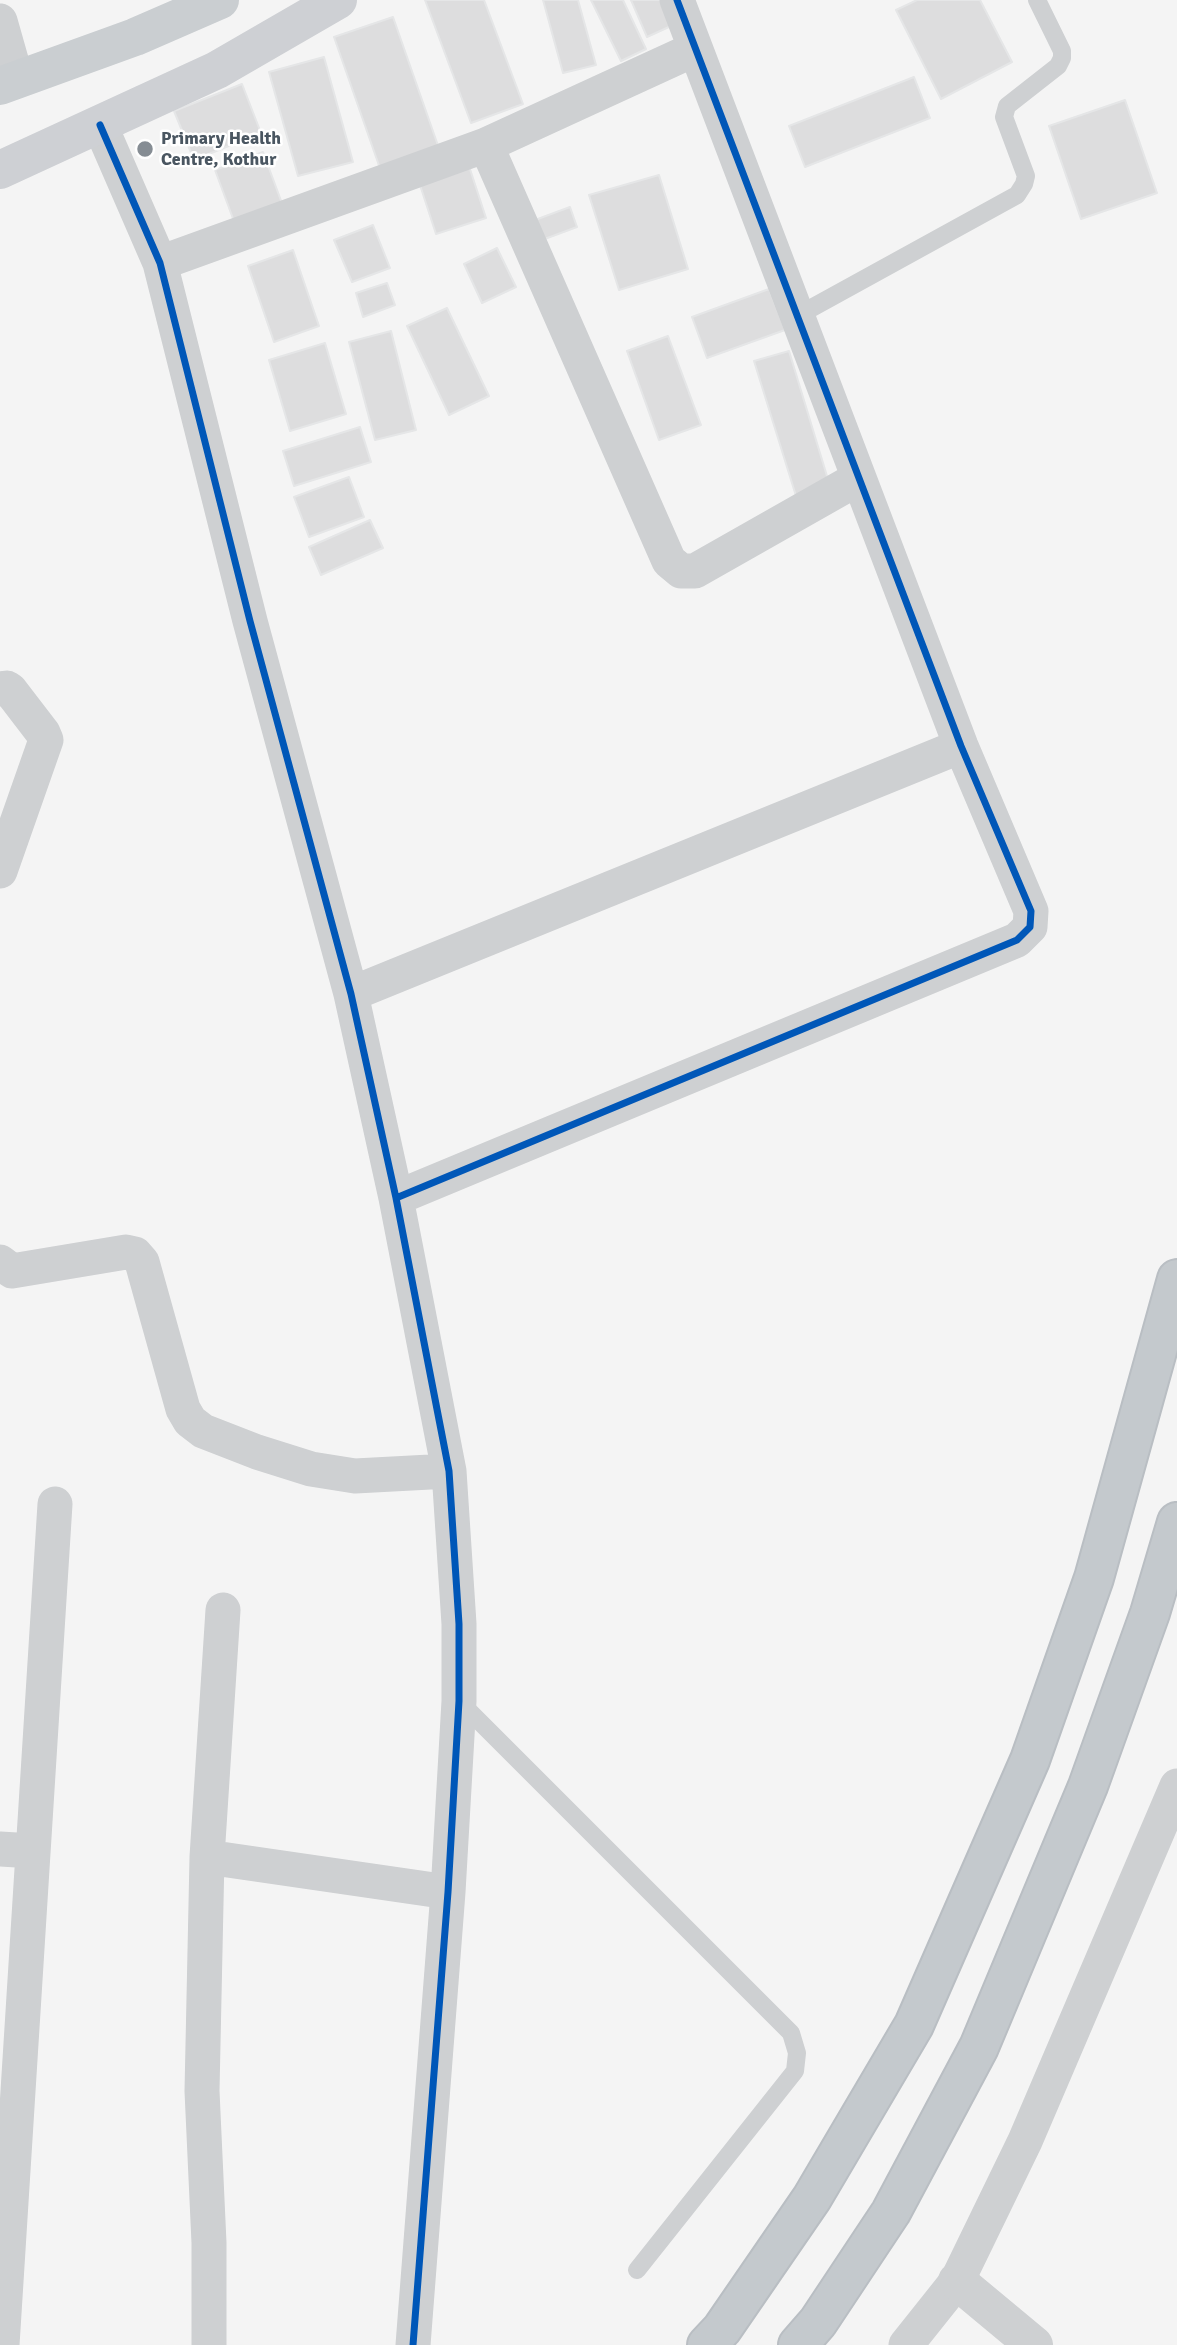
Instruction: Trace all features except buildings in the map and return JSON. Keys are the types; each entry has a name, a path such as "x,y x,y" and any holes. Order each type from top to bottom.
{"highway":[{"path":"707,2345 722,2329 812,2198 914,2025 1030,1760 1076,1630 1094,1578 1177,1279"},
{"path":"798,2345 818,2322 891,2212 979,2047 1088,1786 1150,1614 1177,1522"}],"main road":[{"path":"8,83 135,37 220,0"},
{"path":"0,170 217,70 338,0"}],"street":[{"path":"396,1198 1017,940 1030,927 1031,911 961,746 677,0"},
{"path":"1,26 8,83"},
{"path":"160,263 486,145 695,49"},
{"path":"100,125 160,263 250,621 351,994 396,1198 449,1471 459,1624 459,1701 448,1892 412,2345"},
{"path":"486,145 669,561 681,571 695,571 859,478"},
{"path":"0,689 10,690 46,740 0,871"},
{"path":"351,994 961,746"},
{"path":"0,1262 12,1271 126,1252 135,1254 142,1262 183,1409 190,1421 203,1431 311,1469 355,1476 449,1471"},
{"path":"2,2345 17,1850 55,1504"},
{"path":"209,2345 209,2244 202,2091 207,1857 223,1610"},
{"path":"906,2345 957,2281 1025,2141 1177,1786"},
{"path":"207,1857 448,1892"},
{"path":"957,2281 1034,2345"}],"lane":[{"path":"797,316 1017,195 1026,176 1004,117 1007,106 1058,66 1062,58 1062,51 1037,0"},
{"path":"459,1701 791,2033 797,2053 795,2071 637,2270"}],"cycle path":[{"path":"396,1198 1017,940 1030,927 1031,911 961,746 677,0"},
{"path":"100,125 160,263 250,621 351,994 396,1198 449,1471 459,1624 459,1701 448,1892 413,2345"}],"place":[{"name":"Primary Health Centre, Kothur","path":"145,149"}]}
